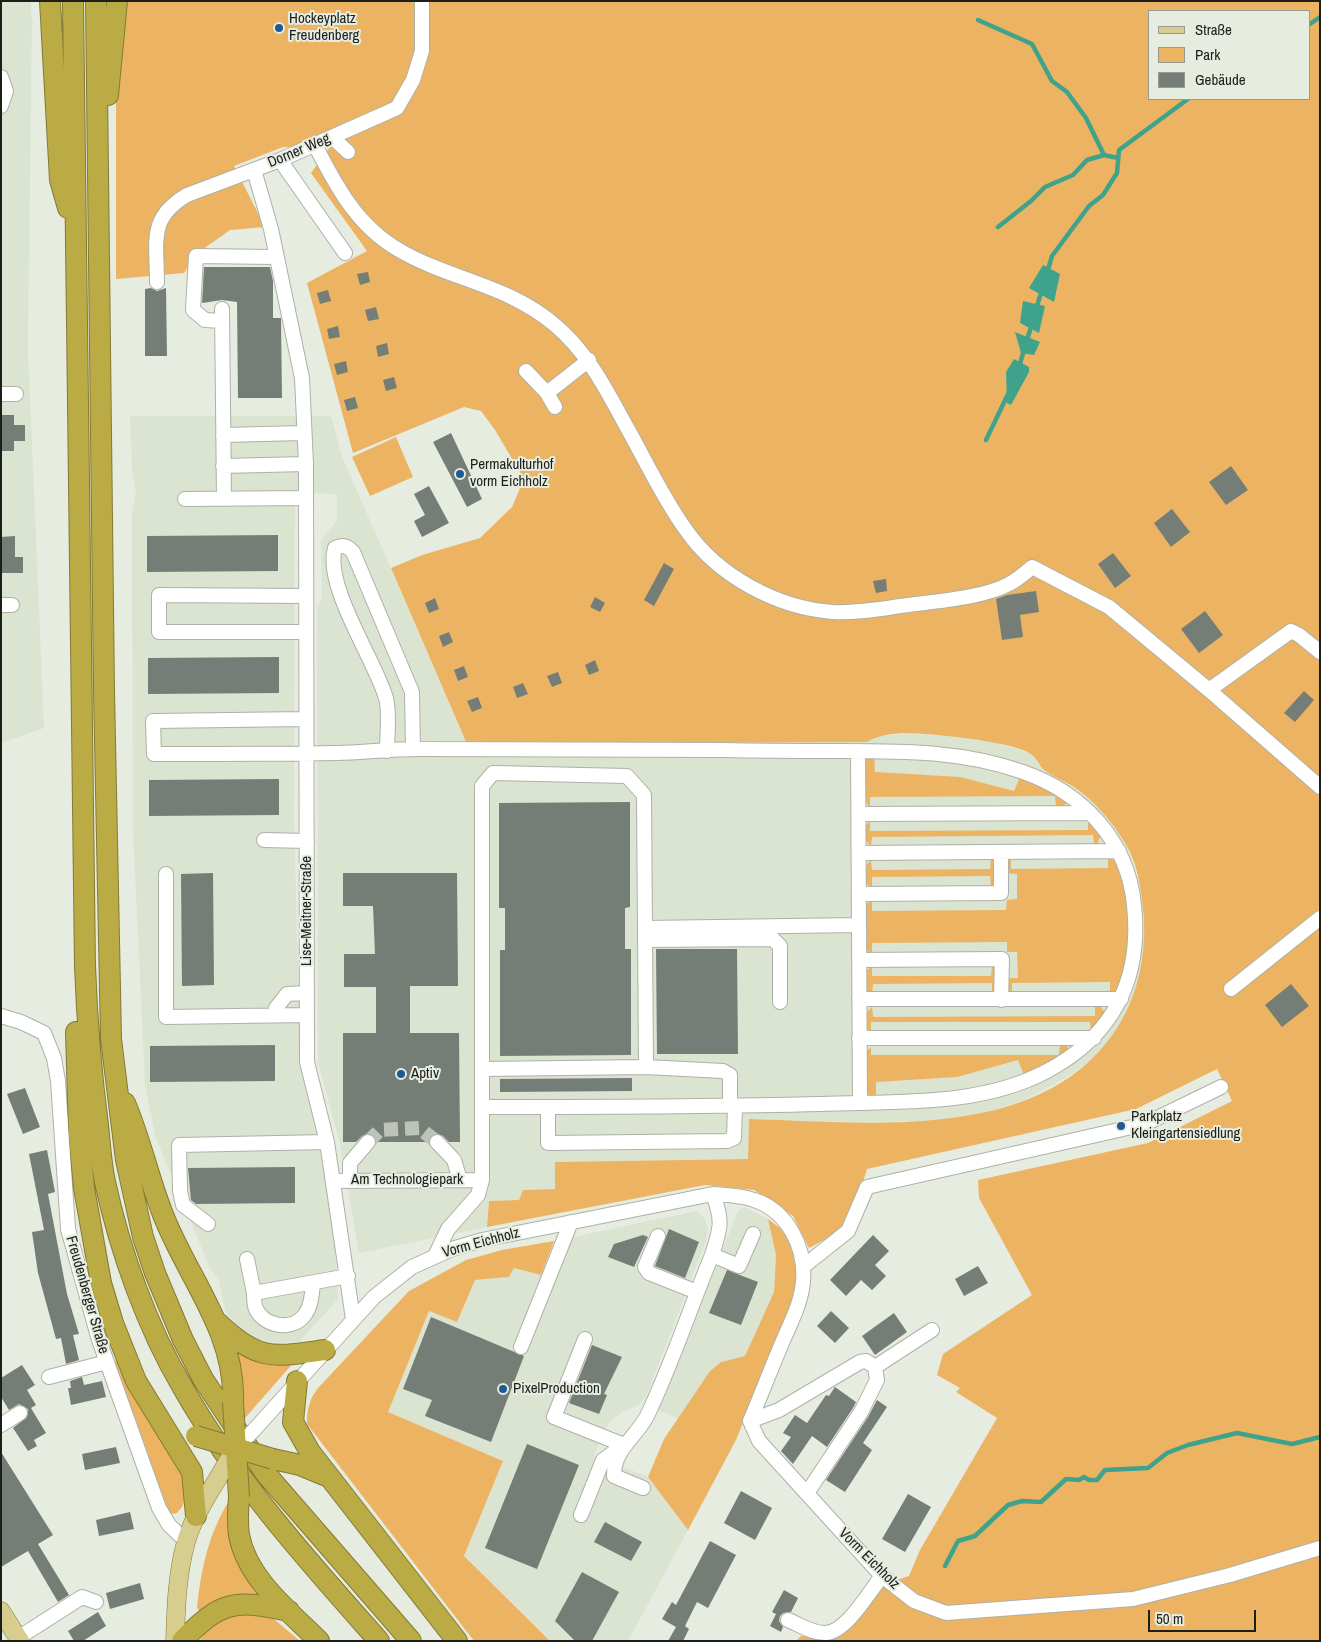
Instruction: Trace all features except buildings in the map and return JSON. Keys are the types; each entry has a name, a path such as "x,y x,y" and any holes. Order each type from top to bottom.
{"highway":[{"path":"50,1 60,180 75,233"},
{"path":"73,1 85,966 89,1058 105,1181 130,1270 164,1352 188,1396 249,1487 284,1533 379,1641"},
{"path":"96,1 104,701 111,1040 126,1160 143,1237 169,1309 191,1355 220,1407 266,1474 411,1641"},
{"path":"98,141 110,86 117,1"},
{"path":"85,966 74,1042 79,1135 88,1215 112,1324 136,1381 192,1472 196,1516"},
{"path":"116,1083 134,1125 148,1172 170,1232 217,1322 229,1357 239,1497 238,1525 242,1548 255,1573 319,1641"},
{"path":"217,1322 246,1347 264,1354 282,1356 325,1350"},
{"path":"297,1381 293,1422 295,1429 310,1452 457,1641"},
{"path":"162,1422 196,1436 300,1465 331,1478"},
{"path":"182,1641 206,1617 215,1611 229,1606 256,1605 289,1611"}],"main road":[{"path":"175,1641 177,1596 186,1540 196,1516 236,1448"},
{"path":"1,1611 19,1639"}],"street":[{"name":"Dorner Weg","path":"157,282 158,227 162,215 173,204 187,195 280,160 397,108 414,80 422,51 422,1"},
{"path":"1,77 6,91 1,106"},
{"path":"332,137 348,152"},
{"path":"315,145 350,207 377,235 410,256 506,294 525,304 554,325 589,360 686,530 706,554 730,573 758,591 798,605 830,611 866,611 974,595 1008,585 1032,567 1109,607 1209,690 1320,787"},
{"path":"280,160 345,253"},
{"name":"Lise-Meitner-Straße","path":"254,170 276,257 302,378 306,464 307,1062 327,1142 354,1319"},
{"path":"224,499 222,315 205,320 193,310 196,256 276,257"},
{"path":"547,393 589,360"},
{"path":"526,371 547,393 555,407"},
{"path":"223,435 304,433"},
{"path":"223,466 306,464"},
{"path":"185,499 306,498"},
{"path":"387,751 386,699 334,577 335,548 340,546 348,547 353,552 412,692 413,749"},
{"path":"306,596 159,594 158,632 306,632"},
{"path":"1209,690 1291,631 1299,634 1320,652"},
{"path":"306,719 153,721 154,754 306,753 413,749 858,751 941,754 996,763 1054,784 1101,823 1119,851 1128,872 1137,927 1135,955 1129,981 1121,1000 1094,1038 1068,1059 1044,1073 994,1090 944,1098 732,1106 482,1107"},
{"path":"858,751 860,1102"},
{"path":"435,1256 448,1230 478,1195 482,1180 482,786 493,774 627,776 644,796 646,1067"},
{"path":"859,814 1090,813"},
{"path":"264,840 307,841"},
{"path":"859,853 1119,851"},
{"path":"859,894 1001,893 1001,852"},
{"path":"166,874 166,1017 307,1015"},
{"path":"1231,989 1320,918"},
{"path":"645,934 859,926"},
{"path":"645,934 773,939 780,946 780,1002"},
{"path":"859,960 1002,959 1002,1000"},
{"path":"276,1015 276,1008 287,994 307,993"},
{"path":"859,999 1121,1000"},
{"name":"Freudenberger Straße","path":"1,1016 21,1022 44,1033 54,1058 58,1081 68,1229 107,1362 163,1517 186,1540"},
{"path":"860,1038 1094,1038"},
{"path":"482,1069 646,1067 723,1070 730,1075 734,1138 727,1142 548,1143 548,1107"},
{"path":"804,1266 848,1231 867,1187 1145,1124 1221,1087"},
{"path":"208,1224 183,1205 180,1191 179,1145 327,1142"},
{"path":"350,1180 350,1163 368,1142"},
{"path":"437,1142 454,1160 460,1180"},
{"name":"Am Technologiepark","path":"333,1181 482,1180"},
{"path":"580,1515 604,1460 624,1445 646,1418 719,1235 721,1216 713,1194"},
{"name":"Vorm Eichholz","path":"236,1448 325,1350 390,1283 435,1256 482,1240 713,1194 755,1200 775,1211 791,1228 800,1247 804,1266 798,1306 750,1421 759,1441 882,1576 914,1601 946,1613 1133,1599 1230,1575 1320,1548"},
{"path":"521,1346 570,1222"},
{"path":"712,1255 740,1266 753,1234"},
{"path":"658,1236 645,1267 649,1273 697,1292"},
{"path":"247,1259 255,1308 262,1318 280,1326 293,1324 303,1317 310,1304 313,1283"},
{"path":"254,1294 348,1276"},
{"path":"875,1367 932,1330"},
{"path":"585,1339 554,1417 624,1445"},
{"path":"750,1421 779,1410 860,1362 866,1361 875,1367 877,1380 861,1412 807,1493"},
{"path":"49,1377 107,1362"},
{"path":"1,1425 20,1413"},
{"path":"624,1445 614,1469 614,1476 644,1488"},
{"path":"788,1620 814,1632 827,1633 842,1627 882,1576"},
{"path":"19,1639 82,1597 96,1602"}],"shaded area":[{"path":"1,1 30,1 32,17 28,350 44,728 1,743"},
{"path":"1043,265 1060,274 1054,302 1029,288"},
{"path":"1023,301 1045,306 1039,333 1020,323"},
{"path":"1015,332 1040,342 1034,355 1021,353"},
{"path":"1014,359 1029,367 1029,372 1011,405 1007,403 1006,372"},
{"path":"130,416 331,416 341,454 467,744 867,742 877,736 912,734 977,738 1031,753 1042,769 1076,788 1105,813 1127,845 1142,891 1145,945 1140,977 1123,1021 1110,1041 1094,1058 1064,1079 1025,1100 987,1112 936,1121 851,1122 749,1119 748,1159 556,1162 555,1189 523,1190 519,1200 489,1201 487,1227 359,1253 340,1144 318,1062 317,608 322,598 321,540 337,521 337,494 295,493 294,825 300,1040 319,1131 334,1230 338,1299 299,1342 268,1343 248,1336 226,1313 219,1281 210,1268 156,1138 145,1085 133,829 132,513 136,492 132,470"},
{"path":"744,1207 768,1219 776,1255 774,1292 745,1356 721,1362 710,1371 678,1418 658,1410 738,1211"},
{"path":"697,1211 705,1219 708,1229 706,1241 646,1397 638,1405 622,1412 609,1422 594,1455 648,1477 688,1530 628,1641 550,1641 464,1556 503,1461 387,1412 429,1311 457,1321 475,1280 509,1277 514,1268 541,1275 554,1241"}],"green space":[{"path":"122,1 1320,1 1320,1641 796,1641 801,1636 840,1637 882,1585 909,1576 920,1550 997,1418 956,1392 960,1388 937,1375 943,1354 1032,1295 979,1198 978,1180 1148,1143 1232,1101 1217,1069 1136,1109 867,1169 855,1207 837,1233 809,1248 793,1216 754,1190 705,1185 487,1227 489,1201 519,1200 523,1190 555,1189 555,1162 748,1159 749,1119 868,1123 927,1121 986,1112 1021,1102 1053,1088 1080,1069 1103,1047 1122,1020 1135,990 1142,957 1144,920 1139,880 1130,852 1114,827 1096,805 1074,787 1043,769 1032,755 1017,748 978,740 905,733 885,735 867,742 467,744 391,568 422,555 480,538 512,507 524,479 495,430 481,411 464,407 353,453 307,283 367,251 311,173 330,147 283,147 234,166 265,227 230,230 195,255 184,273 116,279 116,69"},
{"path":"396,437 413,477 370,496 352,457"},
{"path":"874,755 875,772 960,777 1014,791 1020,777 1034,781 1066,801 1066,803 1064,806 1056,807 1055,796 870,797 870,807 864,800 864,763 866,759"},
{"path":"1088,820 1101,836 1097,844 1094,844 1093,835 872,837 871,846 864,839 865,826 870,821 870,831 1088,830"},
{"path":"991,858 995,862 996,882 991,887 990,876 872,877 872,887 865,883 864,867 871,860 872,870 990,869"},
{"path":"1011,858 1011,869 1108,868 1108,858 1118,861 1129,911 1130,942 1124,975 1117,992 1110,993 1110,982 1012,983 1012,993 1009,992 1007,978 1018,978 1017,952 1007,952 1007,942 872,943 872,953 867,951 865,946 865,908 866,904 872,900 872,911 1006,910 1007,900 1017,899 1017,874 1006,873 1006,862"},
{"path":"992,965 997,968 995,992 992,993 992,983 873,984 872,994 867,991 866,971 872,966 872,976 991,976"},
{"path":"1095,1006 1101,1007 1105,1013 1091,1031 1090,1022 871,1022 871,1032 865,1026 865,1014 872,1007 873,1017 1095,1016"},
{"path":"1060,1044 1067,1046 1069,1051 1052,1062 1024,1075 1018,1060 957,1077 876,1082 876,1098 872,1098 866,1091 866,1052 871,1047 871,1055 1059,1055"},
{"path":"768,1219 785,1232 792,1248 797,1276 792,1301 736,1440 688,1530 648,1477 664,1439 710,1371 721,1362 745,1356 774,1292 776,1255"},
{"path":"554,1241 541,1275 514,1268 509,1277 475,1280 457,1322 429,1311 388,1412 503,1461 464,1556 550,1641 474,1641 307,1424 308,1409 312,1397 318,1388 409,1291 466,1260 502,1250"},
{"path":"234,1346 295,1361 245,1418 239,1410"},
{"path":"118,1358 184,1470 187,1493 182,1507 177,1513 170,1514 164,1508 145,1445 114,1363"},
{"path":"231,1498 266,1597 217,1601 200,1611 197,1608 207,1551 217,1524"},
{"path":"218,1614 268,1614 300,1641 199,1641"}],"waterway":[{"path":"1311,23 1320,17"},
{"path":"978,20 1032,44 1052,81 1067,92 1086,118 1104,155"},
{"path":"1047,273 1052,256 1089,206 1103,195 1117,173 1119,150 1187,100"},
{"path":"998,227 1031,201 1045,187 1073,175 1087,160 1104,155 1118,158"},
{"path":"1036,309 1042,290"},
{"path":"1026,343 1032,324"},
{"path":"1019,367 1024,350"},
{"path":"986,440 1009,392"},
{"path":"945,1566 958,1541 975,1536 1008,1505 1022,1501 1041,1502 1066,1479 1079,1480 1084,1477 1089,1480 1097,1480 1105,1470 1148,1468 1167,1453 1188,1445 1237,1433 1292,1444 1320,1437"}],"tunnel":[{"path":"368,1142 380,1130 419,1128 437,1142"}],"place":[{"name":"Hockeyplatz Freudenberg","path":"279,28"},
{"name":"Permakulturhof vorm Eichholz","path":"460,474"},
{"name":"Aptiv","path":"401,1074"},
{"name":"Parkplatz Kleingartensiedlung","path":"1121,1126"},
{"name":"PixelProduction","path":"503,1389"}]}
